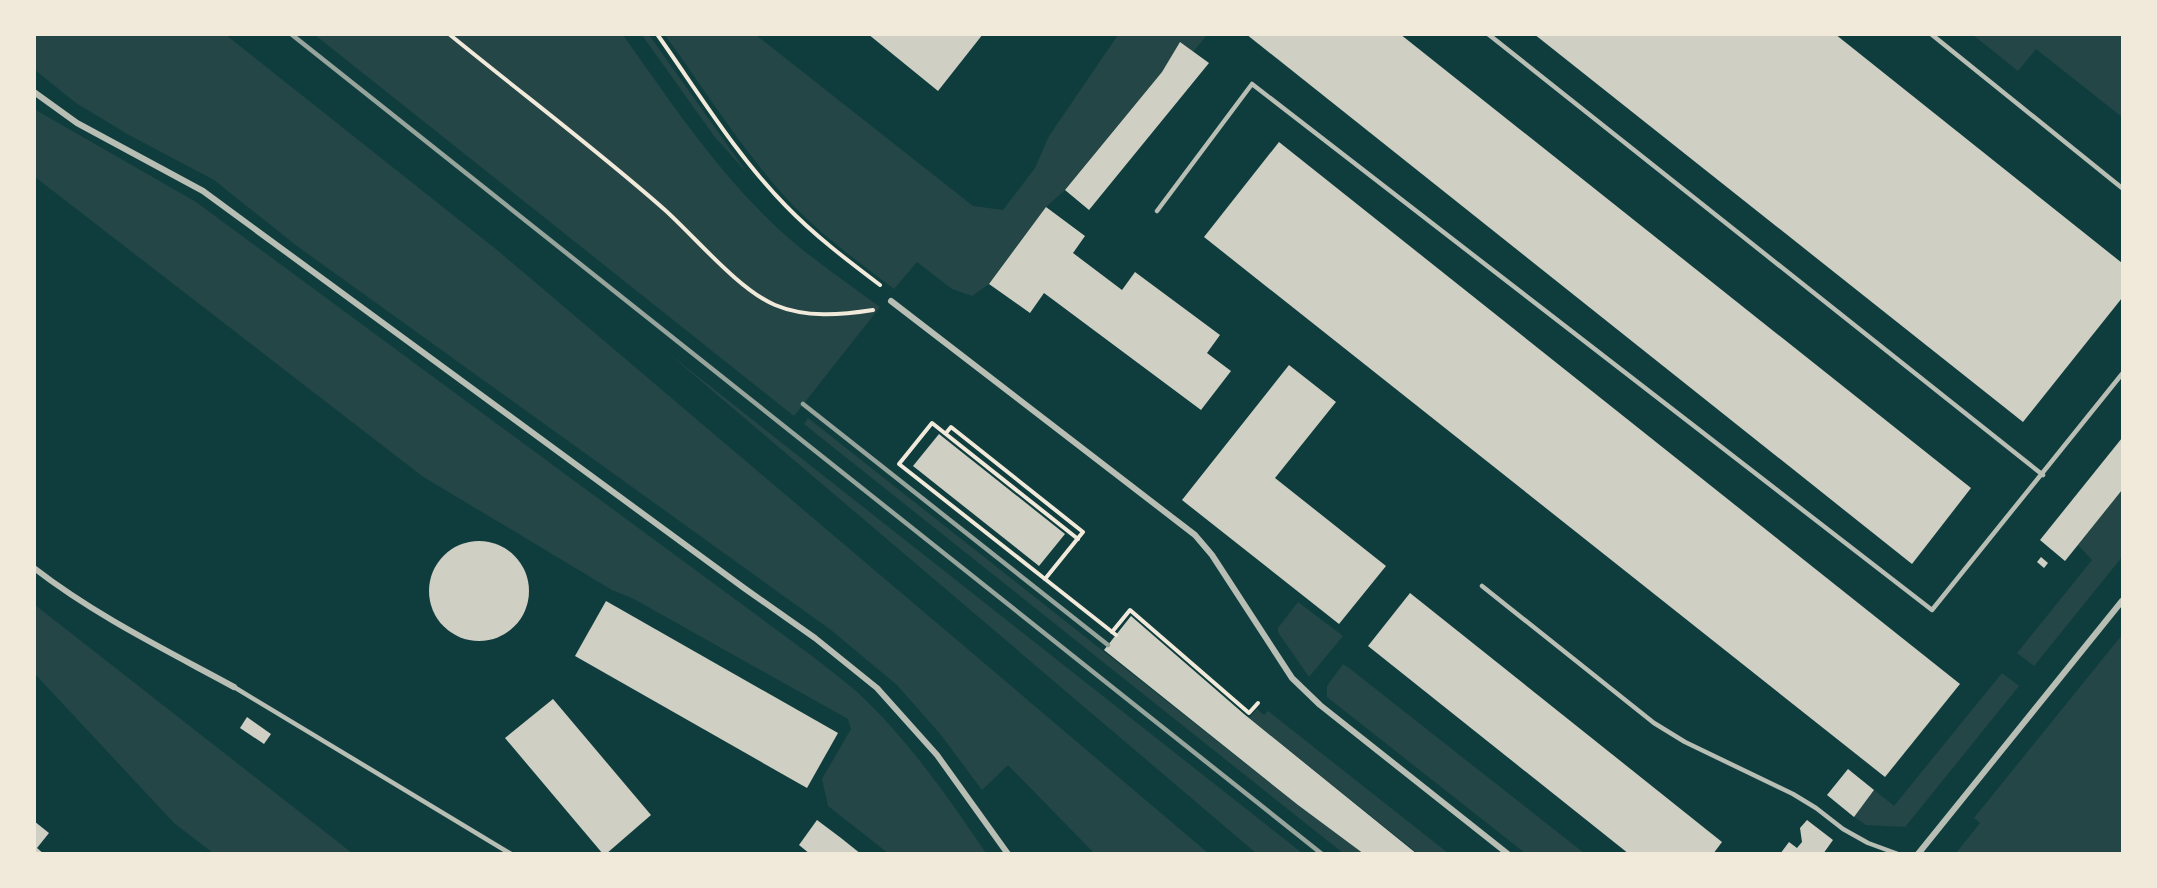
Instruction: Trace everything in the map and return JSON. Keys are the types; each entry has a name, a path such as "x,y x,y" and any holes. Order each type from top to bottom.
{"street":[{"path":"34,92 77,123 203,191 724,574 815,638 877,688 915,730 937,755 1008,854"},
{"path":"891,302 1195,536 1212,555 1292,678 1320,705 1508,854"},
{"path":"34,568 64,592 133,633 234,687"},
{"path":"1918,854 2122,602"}],"lane":[{"path":"1488,34 2043,475"},
{"path":"1930,34 2122,188"},
{"path":"1157,211 1252,84 1932,610 2122,375"},
{"path":"1482,586 1654,723 1685,742 1793,794 1816,807 1843,829 1898,854"},
{"path":"234,687 511,854"}],"path":[{"path":"449,34 665,210 746,286 773,304 800,313 846,314 898,307"},
{"path":"657,34 752,168 785,205 816,234 891,293 891,302"},
{"path":"1078,539 1034,507 932,423 899,464 1114,634 1130,610 1249,713 1258,703"},
{"path":"946,434 951,427 1083,532 1045,579"}],"shaded area":[{"path":"34,35 226,35 497,250 1208,853 1094,853 1008,765 982,790 941,735 897,685 831,630 297,246 214,180 129,135 76,103 35,70"},
{"path":"315,35 623,35 691,130 747,198 794,243 880,307 794,416"},
{"path":"642,35 649,35 748,174 714,136"},
{"path":"665,35 756,35 973,206 1003,210 1035,168 1049,136 1118,35 1207,35 1193,52 1180,43 1162,72 1065,190 1046,207 989,284 972,296 952,289 917,262 894,289 826,236 771,181"},
{"path":"1973,35 2122,35 2122,117 2036,49 2018,71"},
{"path":"34,109 196,202 812,656 856,691 910,748 986,853 888,853 828,806 822,779 851,729 848,719 632,598 612,590 422,476 35,177"},
{"path":"668,353 1302,853 1256,853"},
{"path":"808,418 1298,805 1364,853 1343,853 804,424"},
{"path":"2122,490 2122,557 2034,666 2017,653 2092,560 2078,545"},
{"path":"1298,602 1343,636 1309,677 1278,632 1278,628"},
{"path":"35,605 352,853 213,853 174,823 35,674"},
{"path":"2122,635 2122,853 1956,853 1980,823 1974,818"},
{"path":"1343,664 1584,853 1525,853 1327,697 1327,686"},
{"path":"2002,673 2019,686 1905,827 1866,825 1854,817 1874,790 1894,806"},
{"path":"1257,709 1264,715 1268,711 1448,853 1417,853 1249,718"}],"building":[{"path":"868,34 983,34 938,91"},
{"path":"1246,34 1400,34 1971,488 1912,564"},
{"path":"1534,34 1835,34 2122,263 2122,298 2023,422"},
{"path":"1180,42 1209,63 1089,210 1065,190 1162,72"},
{"path":"1279,142 1960,684 1885,777 1204,237"},
{"path":"1046,207 1085,236 1073,253 1122,290 1135,272 1220,335 1207,353 1231,371 1201,410 1044,293 1030,313 989,284"},
{"path":"1289,365 1336,402 1275,478 1386,566 1339,624 1182,500"},
{"path":"939,434 1065,534 1039,566 913,466"},
{"path":"2122,438 2122,490 2065,561 2040,540"},
{"path":"479,541 498,545 514,556 525,572 529,591 525,610 514,626 498,637 479,641 460,637 444,626 433,610 429,591 433,572 444,556 460,545"},
{"path":"2041,557 2048,563 2044,568 2037,562"},
{"path":"1410,593 1722,842 1713,854 1629,854 1368,646"},
{"path":"606,601 838,733 807,788 575,656"},
{"path":"1131,616 1244,714 1417,854 1364,854 1298,805 1104,650"},
{"path":"553,699 651,815 606,854 603,854 505,738"},
{"path":"247,717 271,734 264,744 240,728"},
{"path":"1848,769 1874,790 1854,817 1827,795"},
{"path":"817,820 861,854 810,854 799,845"},
{"path":"1807,820 1833,840 1823,854 1780,854 1789,842 1797,848 1802,842 1800,828"},
{"path":"34,821 49,833 37,848 44,854 34,854"}],"railway":[{"path":"291,34 1322,854"},
{"path":"803,404 1108,645"}]}
